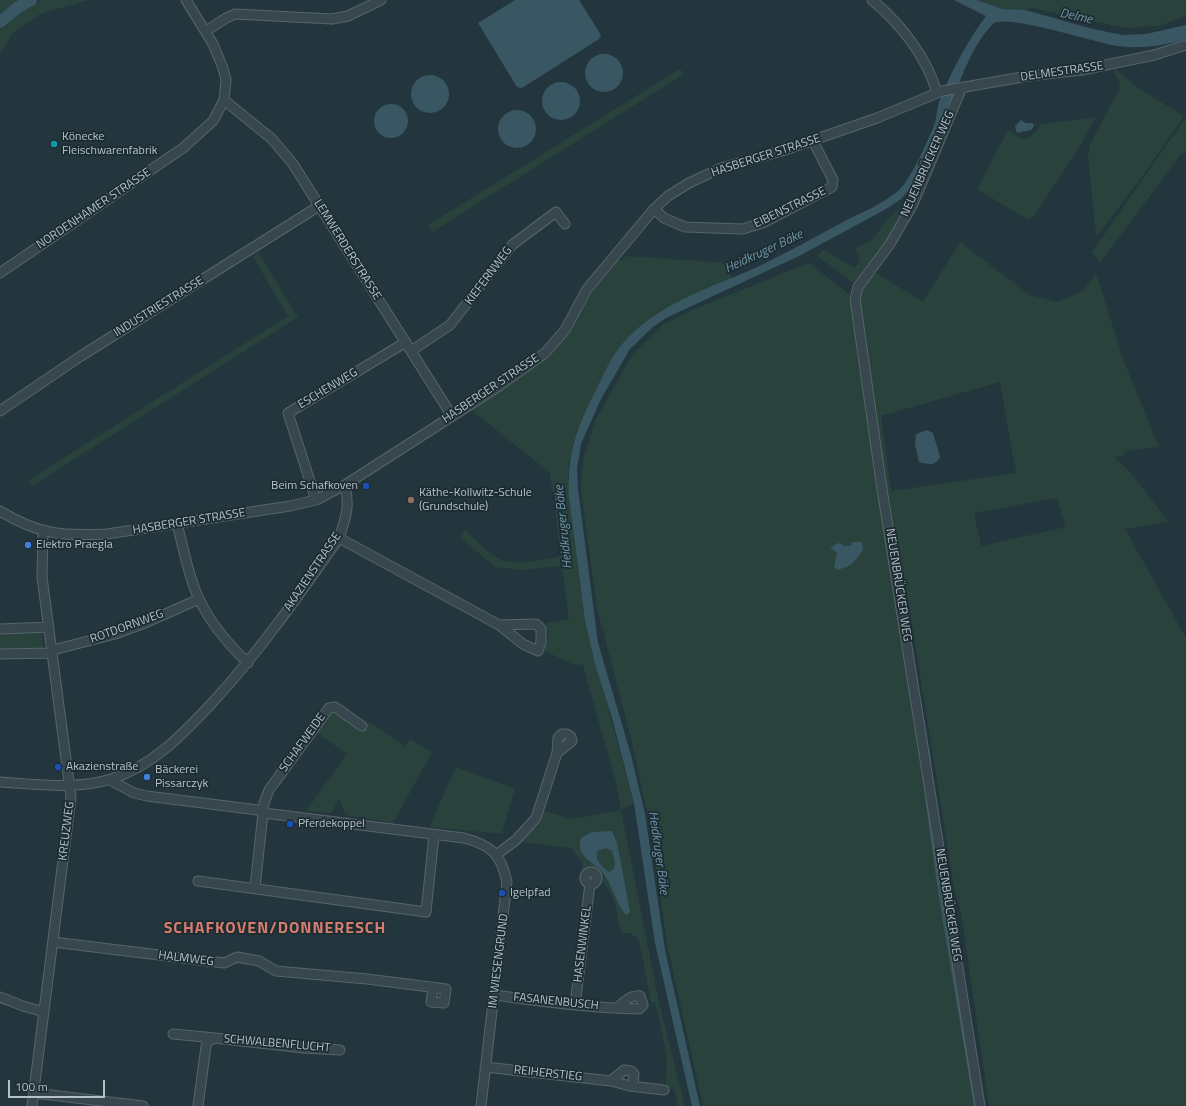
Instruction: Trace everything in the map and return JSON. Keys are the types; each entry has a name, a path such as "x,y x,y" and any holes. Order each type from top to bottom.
{"street":[{"name":"NORDENHAMER STRASSE","path":"0,273 183,148 213,120 224,100 226,80 216,50 206,31 186,0"},
{"path":"206,31 235,14 332,19 348,16 381,0"},
{"path":"872,0 894,20 906,36 928,70 939,92"},
{"name":"DELMESTRASSE","path":"939,92 1028,76 1082,70 1154,55 1186,46"},
{"name":"NEUENBRÜCKER WEG","path":"962,87 912,206 890,244 858,287 855,299 882,488 895,562 980,1106"},
{"name":"HASBERGER STRASSE","path":"0,511 44,532 82,535 108,534 177,524 316,500 345,485 452,416 526,367 551,347 565,330 587,289 654,209 668,196 689,183 722,168 813,141 878,118 939,92"},
{"name":"LEMWERDERSTRASSE","path":"224,100 250,119 276,144 293,164 452,416"},
{"name":"EIBENSTRASSE","path":"654,209 664,218 685,227 733,230 753,227 765,222 827,191 832,187 832,180 813,141"},
{"name":"INDUSTRIESTRASSE","path":"0,411 81,356 319,206"},
{"name":"KIEFERNWEG","path":"412,351 450,326 464,310 503,255 521,237 556,212 565,224"},
{"name":"ESCHENWEG","path":"316,500 288,413 406,342"},
{"name":"AKAZIENSTRASSE","path":"0,782 70,786 110,780 148,762 170,746 202,714 248,663 339,538 346,518 349,503 345,485"},
{"path":"177,524 199,599 226,638 248,663"},
{"name":"KREUZWEG","path":"32,1106 71,797 53,651 42,578 44,532"},
{"path":"339,538 499,625"},
{"name":"ROTDORNWEG","path":"0,654 53,651 115,634 145,623 199,599"},
{"path":"0,629 49,627"},
{"name":"SCHAFWEIDE","path":"264,813 264,803 269,790 329,708 335,707 362,726"},
{"path":"496,854 516,840 536,818 557,753"},
{"name":"IM WIESENGRUND","path":"110,780 134,793 258,810 264,813 479,842 496,854 504,870 507,882 481,1106"},
{"path":"255,888 264,813"},
{"path":"198,881 426,912 434,835"},
{"name":"HASENWINKEL","path":"575,1005 590,884"},
{"name":"HALMWEG","path":"53,942 224,963 236,957 259,961 276,971 367,979 433,988"},
{"name":"FASANENBUSCH","path":"495,995 575,1005 617,1008"},
{"path":"0,997 44,1012"},
{"name":"SCHWALBENFLUCHT","path":"173,1034 304,1048 340,1050"},
{"name":"SCHWALBENFLUCHT","path":"198,1106 206,1046 208,1041 215,1038"},
{"name":"REIHERSTIEG","path":"486,1067 611,1081 630,1086 664,1090"},
{"path":"611,1081 624,1070 631,1071 634,1074 633,1082 630,1086"},
{"path":"34,1092 143,1106"}],"green space":[{"path":"0,0 17,0 0,14"},
{"path":"43,0 88,0 40,14 13,33 0,54 0,30 18,11"},
{"path":"976,0 1186,0 1186,16 1159,26 1126,28 1031,8 1017,11 1003,9"},
{"path":"680,69 684,74 432,232 428,225"},
{"path":"1116,70 1141,90 1184,116 1139,181 1098,235 1096,234 1088,155 1090,145 1120,87 1119,81 1113,71"},
{"path":"1096,117 1080,146 1034,216 1028,220 977,189 1008,130 1024,140 1035,133 1041,124"},
{"path":"1186,117 1186,153 1181,154 1100,263 1092,252"},
{"path":"906,203 909,205 888,241 855,284 817,256 823,250 855,268 860,260 855,248 871,241 888,219"},
{"path":"960,242 1030,295 1058,302 1083,291 1096,273 1123,359 1159,447 1127,451 1123,456 1114,457 1129,471 1169,522 1125,529 1186,638 1186,1106 989,1106 961,912 955,893 904,575 898,564 859,308 860,290 873,271 923,302","holes":["1000,382 1016,473 891,491 881,416","1057,498 1066,527 981,546 974,513"]},
{"path":"258,252 298,317 32,486 29,480 288,316 253,257"},
{"path":"626,256 730,263 728,269 732,278 659,312 624,342 606,369 577,431 569,463 568,478 581,591 607,705 634,803 621,810 616,783 583,665 572,664 543,650 548,638 546,623 569,619 562,566 521,570 495,567 460,537 465,530 492,554 508,562 531,561 561,556 550,473 470,409 548,355 558,345 590,295 617,260 622,260"},
{"path":"809,263 849,294 889,567 975,1106 703,1106 667,944 650,825 629,730 597,608 581,490 583,460 596,419 632,355 662,325 692,310","holes":["839,543 845,546 851,546 851,565 834,567 837,553 830,547"]},
{"path":"42,629 43,651 0,652 0,632"},
{"path":"335,713 361,732 369,722 405,746 410,739 432,752 393,823 345,815 339,798 332,813 306,811 347,754 316,732 329,715"},
{"path":"456,767 515,789 502,834 429,827"},
{"path":"621,810 659,1002 685,1106 678,1106 674,1089 665,1087 667,1066 666,1055 655,1003 651,1002 639,941 631,933 623,933 615,903 602,878 593,868 581,872 583,863 571,848 520,842 540,821 543,811 573,819"}],"water":[{"path":"515,0 579,0 601,35 599,39 522,88 517,87 478,23"},
{"path":"954,0 976,0 1003,9 1025,10 1093,29 1123,35 1146,34 1186,25 1186,39 1152,46 1125,47 1106,44 1032,25 1014,22 1001,22 993,24 978,43 971,57 954,96 948,105 922,169 913,186 901,199 888,208 801,255 666,318 653,327 630,349 601,399 581,444 577,468 578,489 598,643 631,755 645,814 665,950 700,1106 692,1106 655,943 634,803 612,718 595,664 585,620 569,497 571,455 578,430 588,405 604,373 619,348 635,330 661,311 675,303 788,252 872,208 900,189 909,177 932,130 940,99 960,56 986,16"},
{"path":"600,54 608,54 618,59 622,66 622,80 618,87 608,92 600,92 590,87 588,84 585,77 585,69 590,59 593,57"},
{"path":"426,75 434,75 444,80 448,87 448,101 444,108 434,113 426,113 416,108 414,105 411,98 411,90 416,80 419,78"},
{"path":"557,82 565,82 575,87 579,94 579,108 575,115 565,120 557,120 547,115 545,112 542,105 542,97 547,87 550,85"},
{"path":"388,104 394,104 398,105 405,111 408,121 407,128 401,135 394,138 388,138 384,137 377,131 374,124 374,118 375,114 381,107"},
{"path":"513,110 521,110 531,115 535,122 535,136 531,143 521,148 513,148 503,143 501,140 498,133 498,125 503,115 506,113"},
{"path":"1021,120 1026,123 1033,123 1034,126 1031,130 1017,133 1015,126"},
{"path":"927,430 933,433 940,457 934,464 919,462 915,444 916,434"},
{"path":"852,542 862,542 863,550 851,565 838,570 834,567 837,553 830,547 839,543 845,546 851,546"},
{"path":"612,831 617,843 630,912 626,915 619,905 601,870 587,859 581,851 581,838 592,832","holes":["606,848 612,851 615,861 614,869 609,872 598,861 597,851"]}],"waterway":[{"name":"Delme","path":"0,22 18,7 31,0"},
{"path":"901,582 907,616"},
{"path":"919,695 930,760"},
{"path":"926,797 939,892 975,1106"}],"place":[{"name":"Könecke Fleischwarenfabrik","path":"54,144"},
{"name":"Beim Schafkoven","path":"366,486"},
{"name":"Käthe-Kollwitz-Schule (Grundschule)","path":"411,500"},
{"name":"Elektro Praegla","path":"28,545"},
{"name":"Akazienstraße","path":"58,767"},
{"name":"Bäckerei Pissarczyk","path":"147,777"},
{"name":"Pferdekoppel","path":"290,824"},
{"name":"Igelpfad","path":"502,893"}],"district":[{"name":"SCHAFKOVEN/DONNERESCH","path":"275,929"}],"water label":[{"name":"Heidkruger Bäke","path":"764,252"},
{"name":"Heidkruger Bäke","path":"564,527"},
{"name":"Heidkruger Bäke","path":"658,853"}]}
